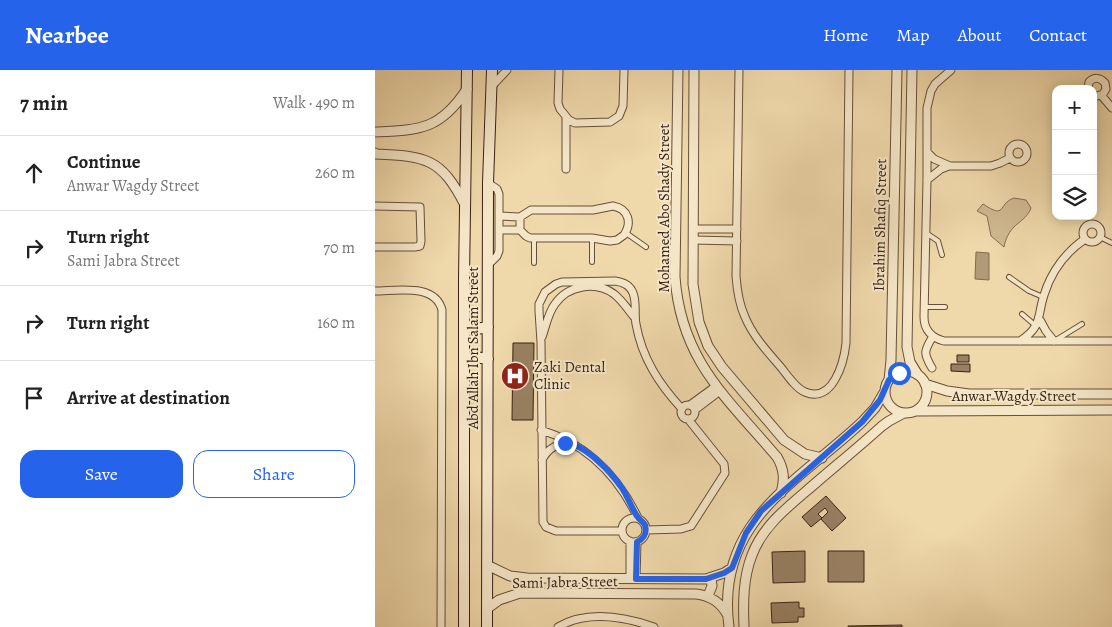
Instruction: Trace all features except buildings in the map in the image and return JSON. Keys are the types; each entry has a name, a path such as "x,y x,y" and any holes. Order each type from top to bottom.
{"main road":[{"name":"Abd Allah Ibn Salam Street","path":"464,627 464,324 467,70"},
{"name":"Abd Allah Ibn Salam Street","path":"487,627 488,183 492,70"},
{"path":"464,324 476,329 488,327"},
{"path":"465,360 475,357 488,359"}],"street":[{"path":"492,86 507,70"},
{"path":"559,70 558,103 560,110 575,123 610,122 619,116 623,106 624,70"},
{"name":"Mohamed Abo Shady Street","path":"678,70 676,293 681,317 689,340 704,369 718,388 774,452 782,465 784,474 781,493"},
{"name":"Mohamed Abo Shady Street","path":"694,70 693,297 699,322 705,340 722,367 785,442 805,454 822,458"},
{"path":"739,70 737,290 740,304 758,342 801,390 812,394 824,392 833,383 840,369 846,343 849,70"},
{"name":"Ibrahim Shafiq Street","path":"889,380 897,70"},
{"name":"Ibrahim Shafiq Street","path":"912,70 907,348 910,362 918,375"},
{"path":"951,70 942,73 928,100 925,326 933,336 944,341 1112,342"},
{"path":"1088,85 1091,80 1100,78 1106,86 1105,92 1097,95 1112,108"},
{"path":"896,88 912,87"},
{"path":"375,132 412,130 438,121 449,112 467,89"},
{"path":"565,169 567,118"},
{"path":"928,153 934,159 950,166"},
{"path":"375,154 409,155 437,167 449,178 465,206"},
{"path":"927,180 941,169 950,166 991,166 1010,158"},
{"path":"488,183 497,189 499,194 499,250 493,261 488,265"},
{"path":"375,206 420,207 421,240 420,246 415,247 375,247"},
{"path":"499,216 520,217 531,210 593,210 613,206 623,210 628,216 629,223 626,233 621,238 614,240 534,238 526,236 520,230 499,230"},
{"path":"520,217 520,230"},
{"path":"1089,225 1098,226 1101,232 1100,237 1095,242 1089,242 1083,236 1083,231 1089,225"},
{"path":"693,228 737,229"},
{"path":"1019,341 1038,323 1043,296 1050,280 1062,262 1085,239"},
{"path":"693,240 737,241"},
{"path":"621,530 556,531 546,526 542,517 541,342 539,311 541,298 550,287 562,282 622,282 628,286 633,292 635,299 637,333 648,364 665,391 682,409 683,416 688,419 724,464 725,473 691,526 681,529 646,530"},
{"path":"541,342 551,310 556,302 570,291 578,288 596,287 612,293 619,298 635,318"},
{"path":"375,291 426,292 437,299 442,310 441,627"},
{"path":"1038,323 1054,341"},
{"path":"932,368 925,352 933,336"},
{"path":"891,345 900,349 907,348"},
{"path":"729,627 727,614 732,568 740,545 761,511 862,422 875,408 889,380 906,372 918,375 925,384 927,396 921,407 916,411 904,413 889,421 781,512 764,532 748,566 743,599 744,627"},
{"name":"Anwar Wagdy Street","path":"925,384 947,391 969,394 1112,394"},
{"path":"682,409 685,406 692,407 718,388"},
{"path":"885,391 886,398 892,408 904,413"},
{"path":"688,419 694,416 692,407"},
{"name":"Anwar Wagdy Street","path":"916,411 1112,410"},
{"path":"541,430 572,443 587,452 612,475 627,496 646,530 644,537 634,542 626,539 621,530"},
{"path":"774,452 785,442"},
{"path":"541,460 551,448 565,443 572,443"},
{"path":"621,530 622,526 629,519 638,518"},
{"path":"753,523 764,532"},
{"path":"633,579 634,542"},
{"name":"Sami Jabra Street","path":"487,565 510,576 527,578 711,578 732,568"},
{"path":"526,594 524,586 527,578"},
{"path":"711,578 712,586 708,596 718,602 727,614"},
{"name":"Sami Jabra Street","path":"488,608 506,597 526,594 696,594 708,596"},
{"path":"558,627 580,619 599,616 621,618 654,627"}],"lane":[{"path":"626,233 646,247"},
{"path":"926,234 937,241 942,255"},
{"path":"1100,237 1112,243"},
{"path":"534,238 534,263"},
{"path":"592,238 592,262"},
{"path":"1009,277 1029,291 1043,296"},
{"path":"924,306 945,307"},
{"path":"1022,314 1038,323"},
{"path":"1054,341 1082,324"}],"shaded area":[{"path":"1014,198 1026,200 1031,208 1009,233 1004,247 991,236 987,216 977,211 983,204 999,211"},
{"path":"976,252 989,253 989,280 975,279"}],"place":[{"name":"Zaki Dental Clinic","path":"515,376"}],"route":[{"path":"565,443 572,443 587,452 612,475 622,488 638,518 645,525 644,537 637,542 636,579 711,578 732,568 746,533 761,511 862,422 875,408 889,380 899,373"}]}
